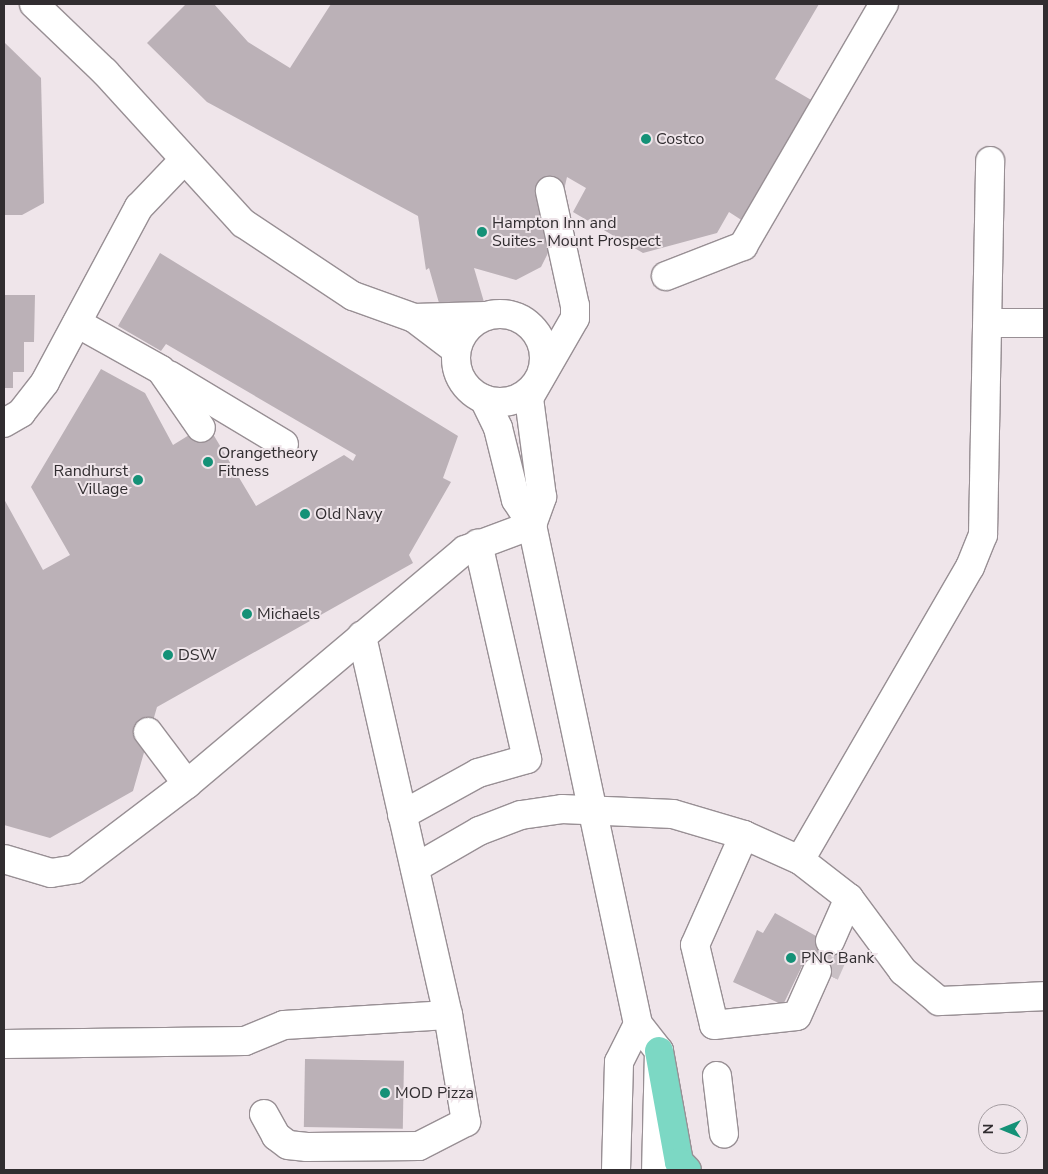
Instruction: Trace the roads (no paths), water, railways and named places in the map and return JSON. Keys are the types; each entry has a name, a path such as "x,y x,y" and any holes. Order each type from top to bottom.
{"main road":[{"path":"659,1051 679,1162 687,1170"}],"lane":[{"path":"34,4 105,72 183,161 243,223 353,296 414,318 456,350"},
{"path":"666,276 743,246 884,4"},
{"path":"4,423 20,413 46,382 139,206 183,161"},
{"path":"800,860 970,567 983,535 990,161"},
{"path":"532,525 542,497 529,415 529,398 574,318 575,306 550,191"},
{"path":"414,318 500,314 527,324 542,348 540,376 522,396 503,401 484,399"},
{"path":"486,316 467,329 456,350 459,374 484,399 498,428 516,500 532,525 638,1024 659,1051 656,1170"},
{"path":"77,323 161,370 284,444"},
{"path":"988,323 1044,324"},
{"path":"161,370 201,428"},
{"path":"4,859 51,873 75,869 187,784 465,550 532,525"},
{"path":"402,816 478,773 527,759 478,544"},
{"path":"264,1114 276,1136 288,1145 307,1147 419,1146 466,1122 448,1015 362,636"},
{"path":"148,732 187,784"},
{"path":"414,868 479,831 521,815 562,809 594,812 673,814 744,835 800,860 849,898 903,971 940,1001 1044,996"},
{"path":"744,835 695,945 714,1025 797,1016 816,973"},
{"path":"831,939 849,898"},
{"path":"4,1044 246,1041 284,1025 448,1015"},
{"path":"616,1170 620,1062 638,1024"},
{"path":"717,1076 724,1134"}],"tunnel":[{"path":"825,974 838,945"}],"place":[{"name":"Costco","path":"646,139"},
{"name":"Hampton Inn and Suites- Mount Prospect","path":"482,232"},
{"name":"Orangetheory Fitness","path":"208,462"},
{"name":"Randhurst Village","path":"138,480"},
{"name":"Old Navy","path":"305,514"},
{"name":"Michaels","path":"247,614"},
{"name":"DSW","path":"168,655"},
{"name":"PNC Bank","path":"791,958"},
{"name":"MOD Pizza","path":"385,1093"}]}
